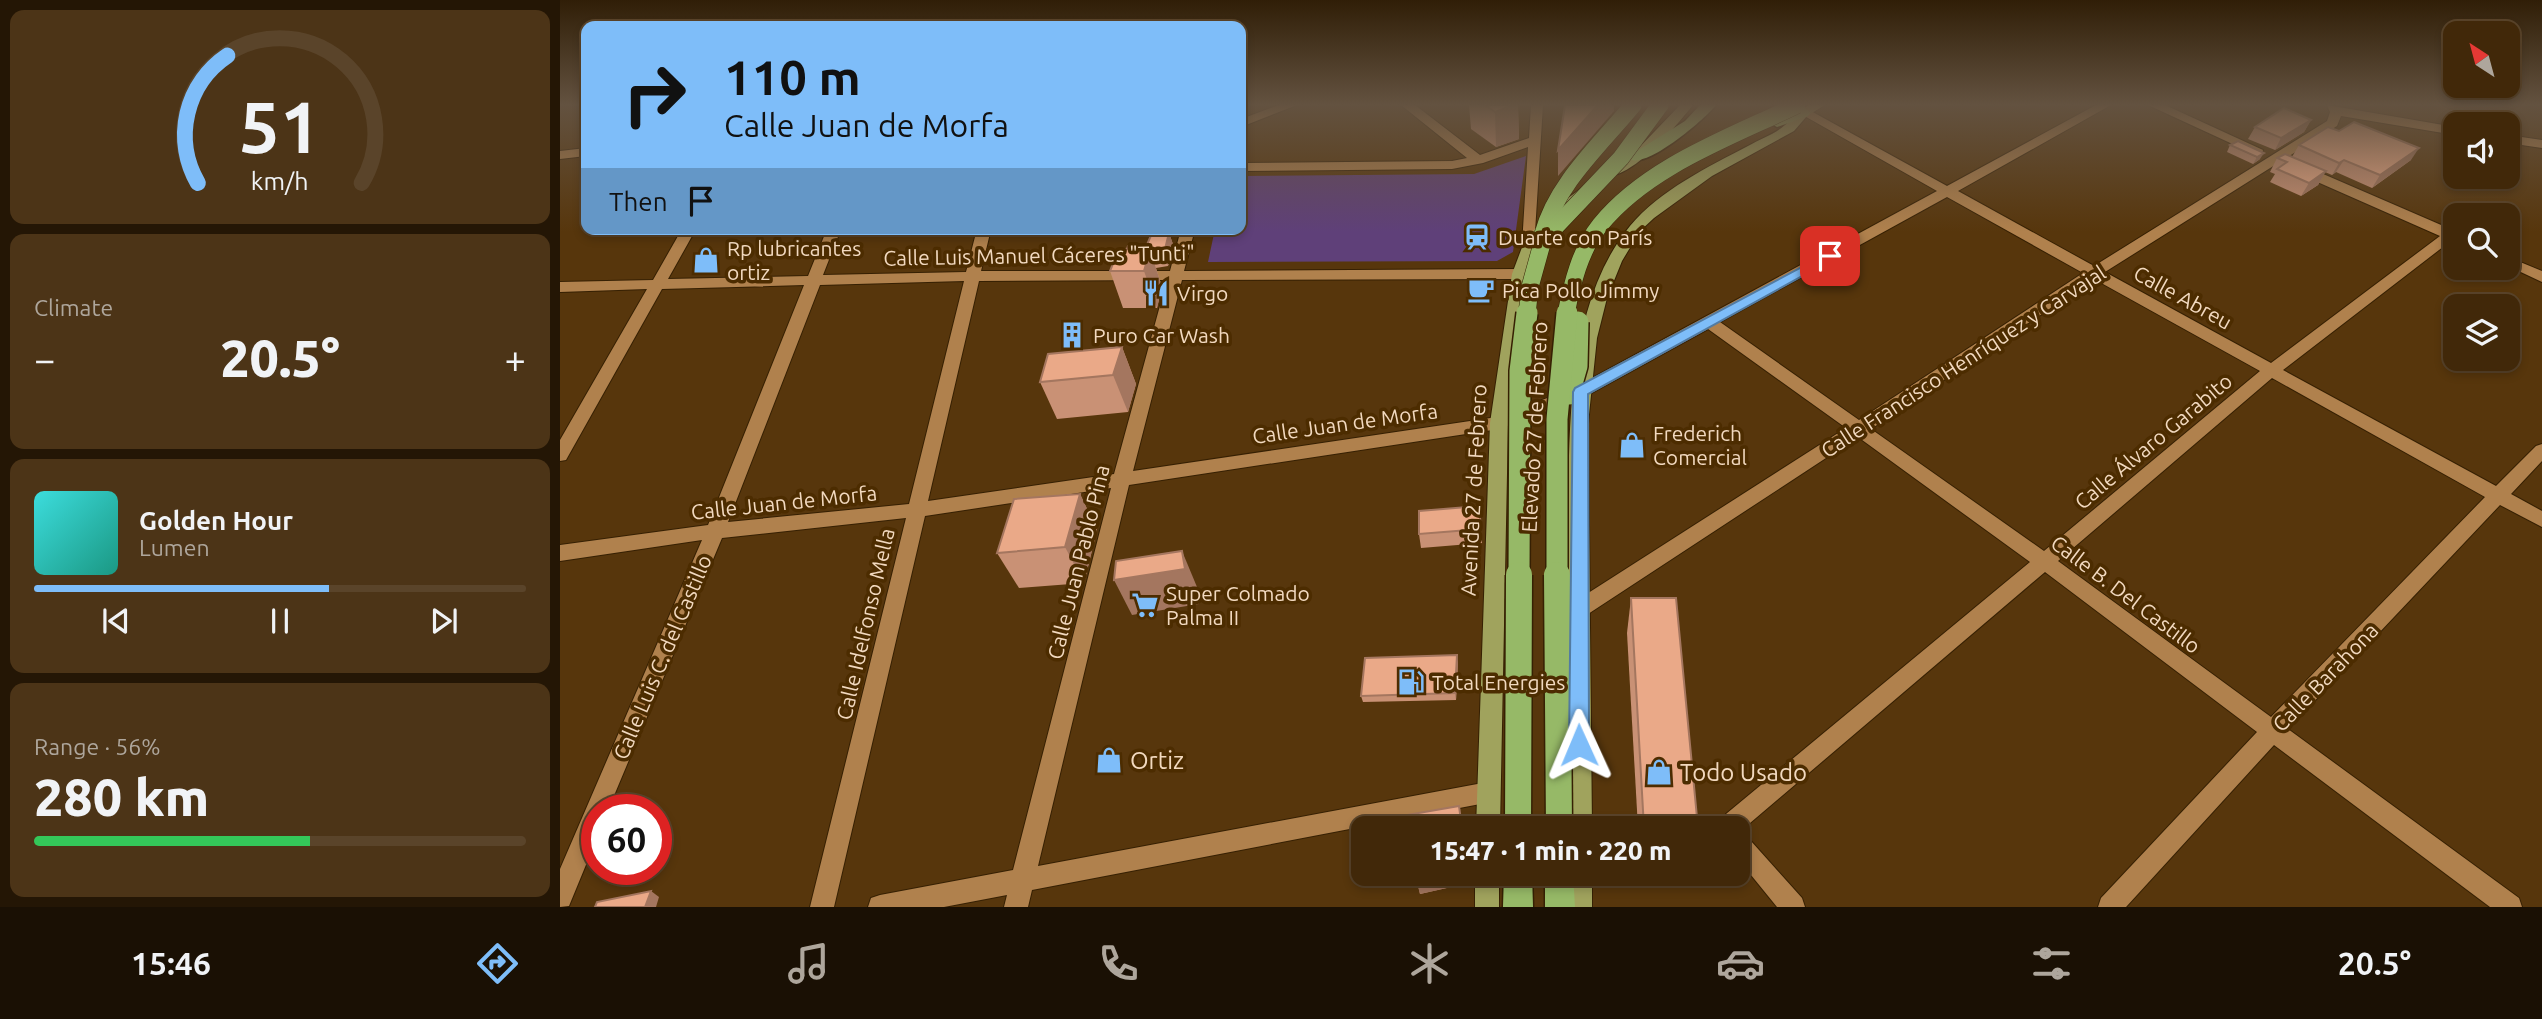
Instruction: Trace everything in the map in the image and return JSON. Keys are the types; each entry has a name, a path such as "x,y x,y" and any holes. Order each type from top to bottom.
{"highway":[{"path":"1536,242 1544,221 1560,196 1599,147"},
{"name":"Elevado 27 de Febrero","path":"1518,816 1520,371 1536,242 1628,147"},
{"path":"1638,157 1655,147"},
{"name":"Elevado 27 de Febrero","path":"1559,816 1556,619 1558,433 1562,349 1569,298 1577,271 1597,228 1622,203 1661,175 1717,147"},
{"path":"1558,433 1577,366 1579,297 1585,270 1610,227 1628,208 1684,170 1729,147"},
{"path":"1518,886 1518,907"},
{"path":"1559,886 1560,907"}],"main road":[{"name":"Avenida 27 de Febrero","path":"1488,816 1499,423 1519,274 1536,242 1572,198 1608,173 1638,157 1647,147"},
{"path":"1580,816 1577,610 1580,392 1607,273 1637,226 1664,202 1757,147"},
{"path":"1487,886 1487,907"},
{"path":"1580,886 1580,907"}],"street":[{"path":"1462,147 1478,160"},
{"path":"1246,167 1451,166 1515,147"},
{"path":"1536,147 1536,242"},
{"name":"Calle Abreu","path":"1869,147 2542,520"},
{"name":"Calle Juan de Morfa","path":"560,553 715,531 915,510 1499,423 1580,392 1711,323 2026,147"},
{"path":"2251,147 2443,232"},
{"name":"Calle Francisco Henríquez y Carvajal","path":"1577,610 1861,428 2095,272 2296,147"},
{"path":"560,155 581,153"},
{"path":"560,455 686,235"},
{"name":"Calle Luis C. del Castillo","path":"560,897 715,531 831,235"},
{"name":"Calle Idelfonso Mella","path":"822,907 970,276 982,235"},
{"name":"Calle Juan Pablo Pina","path":"1016,907 1122,478 1186,235"},
{"name":"Calle Álvaro Garabito","path":"1741,816 2272,370 2443,243"},
{"path":"2520,267 2542,277"},
{"name":"Calle Luis Manuel Cáceres \"Tunti\"","path":"560,287 970,276 1519,274"},
{"name":"Calle B. Del Castillo","path":"1711,323 2045,562 2510,907"},
{"name":"Calle Barahona","path":"2110,907 2272,731 2542,450"},
{"path":"880,907 1488,793"},
{"path":"1750,855 1793,907"}],"shaded area":[{"path":"1526,156 1513,252 1497,261 1208,262 1214,235 1246,235 1246,176 1474,174"}],"building":[{"path":"2235,147 2252,147 2264,153 2257,157"},
{"path":"2304,147 2419,148 2380,175 2344,160 2339,163"},
{"path":"2285,154 2326,171 2309,183 2277,169 2287,162 2277,158"},
{"path":"1151,235 1168,235 1164,253 1151,254 1146,247"},
{"path":"1128,246 1144,246 1150,250 1144,271 1110,271 1119,249 1127,249"},
{"path":"1122,347 1113,375 1040,382 1048,354"},
{"path":"1080,494 1065,547 997,553 1014,499"},
{"path":"1479,506 1481,529 1419,534 1419,511"},
{"path":"1182,551 1185,569 1114,580 1116,561"},
{"path":"1631,598 1676,598 1697,816 1643,816"},
{"name":"Total Energies","path":"1457,655 1455,693 1361,696 1365,658"},
{"path":"1459,806 1460,816 1401,816"},
{"path":"651,891 645,907 595,907 597,902"}],"place":[{"name":"Duarte con París","path":"1477,237"},
{"name":"Rp lubricantes ortiz","path":"706,260"},
{"name":"Pica Pollo Jimmy","path":"1481,290"},
{"name":"Virgo","path":"1156,293"},
{"name":"Puro Car Wash","path":"1072,335"},
{"name":"Frederich Comercial","path":"1632,445"},
{"name":"Super Colmado Palma II","path":"1145,605"},
{"name":"Total Energies","path":"1411,682"},
{"name":"Ortiz","path":"1109,760"},
{"name":"Todo Usado","path":"1659,772"}],"route":[{"path":"1579,745 1577,610 1580,392 1830,256"}]}
